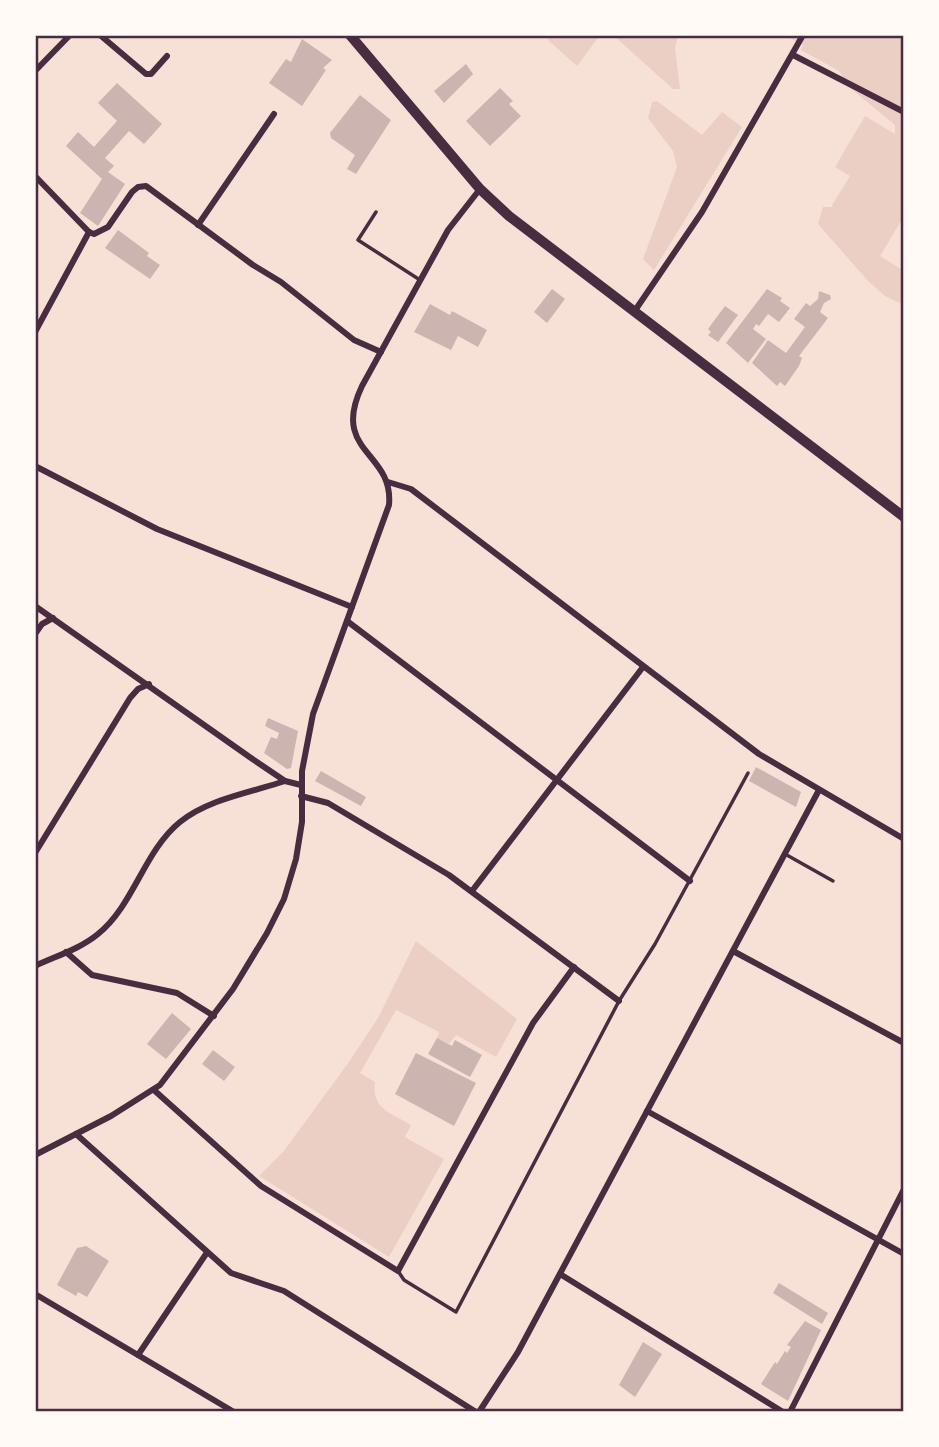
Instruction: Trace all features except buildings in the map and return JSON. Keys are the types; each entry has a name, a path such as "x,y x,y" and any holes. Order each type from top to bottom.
{"main road":[{"path":"350,35 481,189 538,240 904,517"}],"street":[{"path":"35,71 70,35"},
{"path":"100,35 146,74 151,74 167,55"},
{"path":"634,312 702,212 803,35"},
{"path":"793,55 904,112"},
{"path":"198,225 274,114"},
{"path":"35,176 94,234 103,231 132,192 142,186 281,282 354,340 381,352"},
{"path":"35,1155 155,1091 214,1016 260,945 284,898 296,859 301,785 313,714 386,517 390,493 388,482 359,445 352,421 356,398 447,230 481,189"},
{"path":"35,332 89,232"},
{"path":"35,466 150,526 352,607"},
{"path":"388,482 411,489 759,754 904,839"},
{"path":"35,606 285,781 301,785"},
{"path":"35,634 53,618"},
{"path":"347,621 690,881"},
{"path":"472,891 643,667"},
{"path":"35,853 113,731 130,698 138,689 149,684"},
{"path":"35,966 66,952 103,929 166,836 185,818 209,806 285,781"},
{"path":"76,1134 230,1273 284,1291 478,1412 518,1352 819,790"},
{"path":"301,796 328,803 472,891 619,1001"},
{"path":"733,951 904,1043"},
{"path":"66,952 92,975 177,993 214,1016"},
{"path":"155,1091 261,1186 398,1270 533,1023 574,967"},
{"path":"647,1111 904,1254"},
{"path":"790,1412 904,1189"},
{"path":"138,1355 206,1254"},
{"path":"560,1273 783,1412"},
{"path":"35,1294 234,1412"}],"lane":[{"path":"376,212 358,240 420,280"},
{"path":"398,1270 404,1280 456,1312 619,1001 690,881 748,773"},
{"path":"785,854 833,881"}],"shaded area":[{"path":"551,35 600,35 577,66 548,40"},
{"path":"613,35 678,35 675,48 680,89 673,89"},
{"path":"784,35 904,35 904,216 880,256 904,271 904,305 885,296 869,282 818,224 823,207 831,207 850,176 835,167 865,116 895,134 895,125 849,87 839,71 801,50 803,45"},
{"path":"657,101 702,135 722,112 742,127 654,270 643,259 677,167 673,151 648,118 652,102"},
{"path":"416,941 517,1019 496,1057 456,1035 449,1044 437,1038 439,1032 396,1010 360,1073 375,1082 379,1104 411,1125 405,1137 444,1159 389,1257 259,1176 283,1152 349,1062 378,1018"}]}
